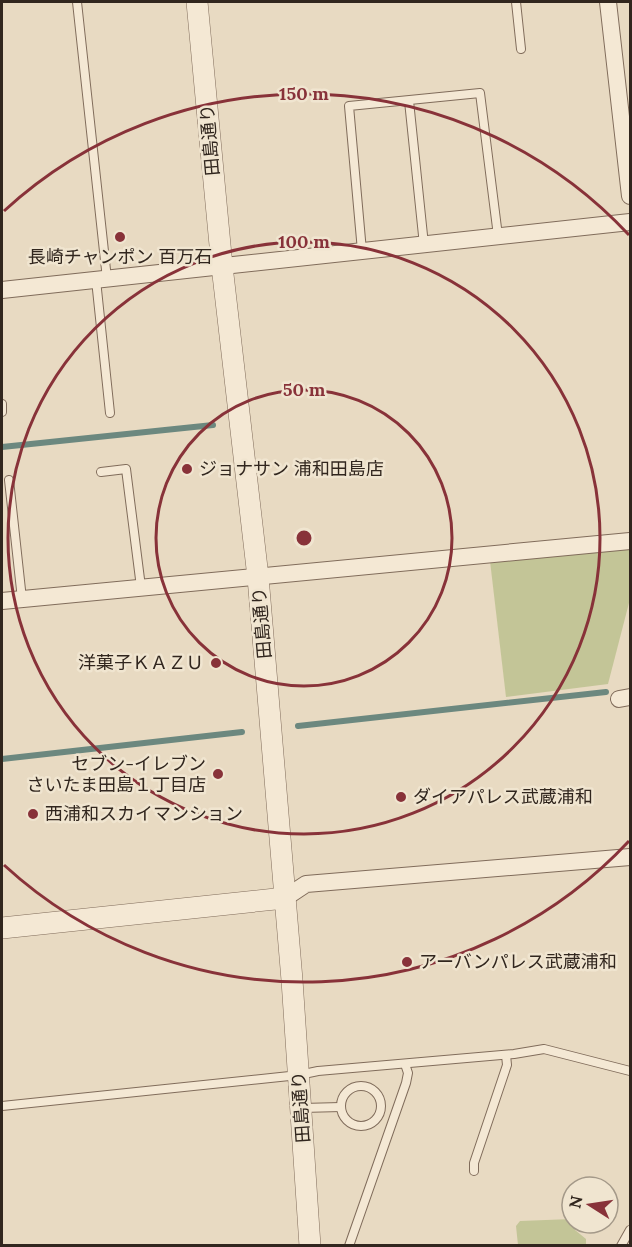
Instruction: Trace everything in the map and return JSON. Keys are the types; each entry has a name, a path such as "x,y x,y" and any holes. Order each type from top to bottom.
{"street":[{"name":"田島通り","path":"197,2 222,266 258,576 302,1108 310,1245"},
{"path":"608,2 630,196"},
{"path":"2,290 630,222"},
{"path":"2,602 630,541"},
{"path":"2,928 285,898 306,884 630,857"}],"lane":[{"path":"77,2 102,279 110,413"},
{"path":"516,2 521,50"},
{"path":"362,251 349,106 480,93 498,236"},
{"path":"409,100 424,245"},
{"path":"101,472 126,469 141,587"},
{"path":"9,480 22,599"},
{"path":"2,1106 299,1075 318,1071 506,1055 544,1049 630,1071"},
{"path":"474,1171 474,1163 507,1065 506,1055"},
{"path":"349,1245 406,1083 408,1073 405,1064"},
{"path":"355,1086 375,1092 380,1102 378,1116 366,1125 351,1123 344,1117 341,1107 343,1096 355,1086"},
{"path":"302,1108 341,1107"},
{"path":"621,1245 630,1230"}],"green space":[{"path":"630,545 630,599 608,684 506,697 490,561"},
{"path":"560,1219 560,1235 581,1235 586,1239 586,1245 518,1245 516,1226 520,1221"}],"waterway":[{"path":"2,447 213,425"},
{"path":"298,726 606,692"},
{"path":"2,759 242,732"}],"place":[{"name":"長崎チャンポン 百万石","path":"120,237"},
{"name":"ジョナサン 浦和田島店","path":"187,469"},
{"name":"洋菓子ＫＡＺＵ","path":"216,663"},
{"name":"セブン-イレブン さいたま田島１丁目店","path":"218,774"},
{"name":"ダイアパレス武蔵浦和","path":"401,797"},
{"name":"西浦和スカイマンション","path":"33,814"},
{"name":"アーバンパレス武蔵浦和","path":"407,962"}]}
